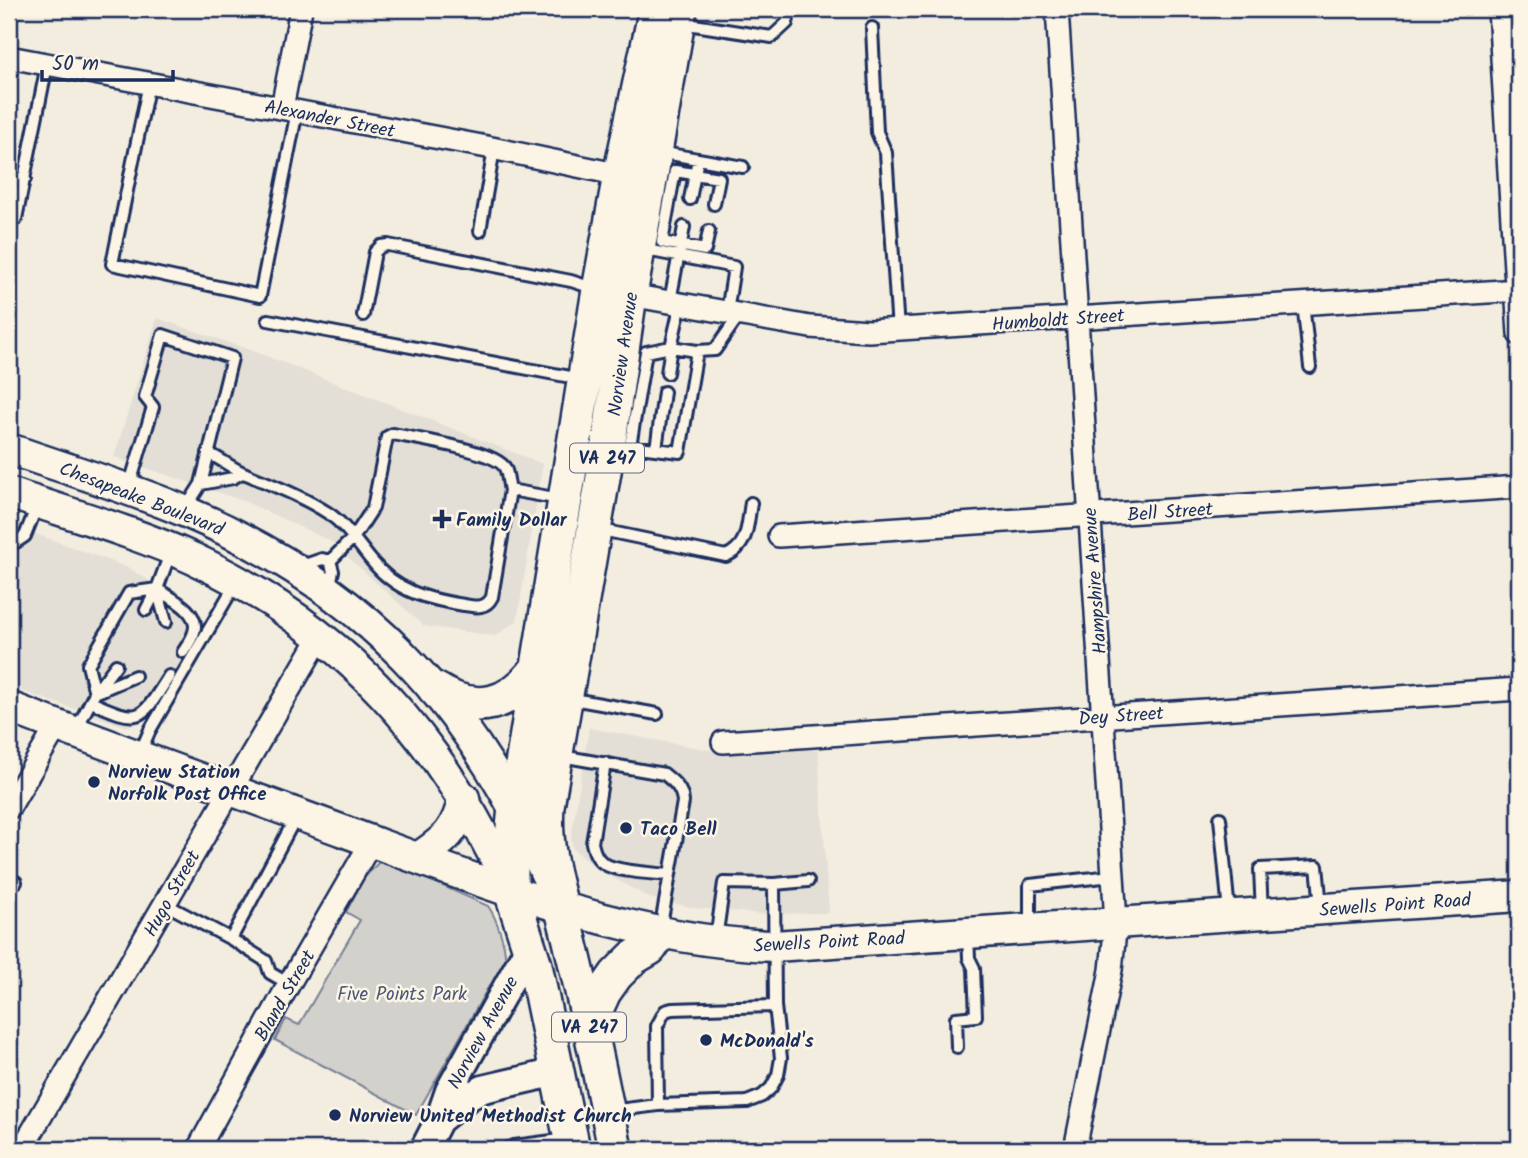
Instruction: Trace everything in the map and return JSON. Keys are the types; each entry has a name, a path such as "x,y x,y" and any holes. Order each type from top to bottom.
{"main road":[{"name":"Norview Avenue","path":"560,906 545,835 565,697 584,508 584,380 615,292 642,169 671,13"},
{"name":"Norview Avenue","path":"511,891 511,847 515,808 539,666 584,508 619,450 634,351 615,292 638,248 642,169"},
{"name":"Chesapeake Boulevard","path":"9,449 128,489 239,537 328,590 358,613 401,652 435,689 467,729 515,808 560,906 615,1149"},
{"name":"Chesapeake Boulevard","path":"9,493 172,550 237,581 279,606 320,637 365,674 400,710 437,757 464,798 492,848 511,891 530,945 572,1144"},
{"path":"172,550 184,511"},
{"path":"435,689 455,701 485,704 518,690 539,666"},
{"name":"Sewells Point Road","path":"9,707 511,891 660,933 715,942 774,946 1519,895"},
{"path":"418,858 443,841 453,830 460,817 464,798"},
{"path":"589,1026 604,992 616,975 633,958 650,948 660,933"}],"street":[{"path":"289,110 301,9"},
{"name":"Hampshire Avenue","path":"1057,9 1116,922 1111,970 1075,1149"},
{"path":"1499,9 1519,334"},
{"name":"Alexander Street","path":"9,57 494,149 642,169"},
{"name":"Humboldt Street","path":"615,292 830,330 898,330 1518,290"},
{"name":"Bell Street","path":"779,536 1519,487"},
{"name":"Hugo Street","path":"22,1149 320,637"},
{"name":"Dey Street","path":"723,742 1519,689"},
{"path":"9,808 66,729"},
{"name":"Bland Street","path":"198,1149 372,841"},
{"name":"Norview Avenue","path":"424,1149 439,1120 449,1091 530,945"},
{"name":"Norview Avenue","path":"439,1120 483,1089 557,1072"}],"lane":[{"path":"671,13 772,37 787,23 790,9"},
{"path":"872,28 877,132 886,153 898,330"},
{"path":"9,218 16,219 47,65"},
{"path":"149,83 113,264 260,296 289,110"},
{"path":"480,231 494,149"},
{"path":"690,199 698,159"},
{"path":"642,169 698,159 743,167"},
{"path":"634,351 671,347 697,351 715,350 733,313 734,267 679,251 662,242 675,171 719,178 714,204"},
{"path":"9,176 24,179"},
{"path":"667,373 679,251 684,227"},
{"path":"638,248 705,250 709,231"},
{"path":"363,315 374,252 381,246 388,245 615,292"},
{"path":"1303,303 1310,367"},
{"path":"268,320 584,380"},
{"path":"128,489 153,407 145,397 163,335 232,358 201,484 184,511"},
{"path":"619,450 656,449 680,452 697,351"},
{"path":"656,449 664,392"},
{"path":"208,453 242,473 274,484 329,514 354,537 373,562 408,591 428,600 479,608 489,603 492,597 510,490 505,468 499,460 455,446 393,434 387,438 373,508 354,537 330,561 316,560 295,569"},
{"path":"201,484 233,478 242,473"},
{"path":"510,490 584,508 726,556 737,551 743,544 751,503"},
{"path":"9,540 16,542 25,536 38,503"},
{"path":"146,610 172,550"},
{"path":"328,590 333,571 330,561"},
{"path":"139,756 150,730 237,581"},
{"path":"157,589 166,622"},
{"path":"93,698 88,665 129,593 157,589 187,610 195,620 195,631 183,652"},
{"path":"66,729 93,698 116,665"},
{"path":"93,698 135,676"},
{"path":"93,698 123,716 136,716 149,708 169,676"},
{"path":"565,697 657,714"},
{"path":"555,755 664,774 676,783 682,793 683,802 660,933"},
{"path":"605,763 592,843 596,855 603,863 615,868 669,876"},
{"path":"230,939 298,814"},
{"path":"1220,818 1229,915"},
{"path":"1262,913 1260,869 1317,866 1322,909"},
{"path":"1031,928 1030,885 1112,876"},
{"path":"715,942 724,883 774,884 808,881"},
{"path":"607,1111 658,1105 747,1102 762,1096 771,1088 778,1075 781,1058 775,1006 774,884"},
{"path":"165,904 266,961 270,973 289,984"},
{"path":"957,1047 956,1018 976,1016 974,968 969,958 968,933"},
{"path":"658,1105 657,1026 666,1012 685,1008 775,1006"},
{"path":"506,1149 514,1146 572,1144"}],"shaded area":[{"path":"157,318 256,352 543,464 517,621 495,636 424,626 330,541 246,502 114,457"},
{"path":"9,524 129,568 199,611 204,622 192,652 152,714 127,727 16,689 9,684"},
{"path":"589,728 715,751 818,750 829,913 760,914 695,908 649,898 598,869 573,849 571,838"}],"green space":[{"name":"Five Points Park","path":"389,862 488,906 500,932 505,956 502,972 489,986 416,1115 275,1040 286,1019 299,1025 360,920 346,912 364,878 378,863"}],"place":[{"name":"Family Dollar","path":"442,519"},
{"name":"Norview Station Norfolk Post Office","path":"94,782"},
{"name":"Taco Bell","path":"626,828"},
{"name":"McDonald's","path":"706,1040"},
{"name":"Norview United Methodist Church","path":"335,1115"}]}
